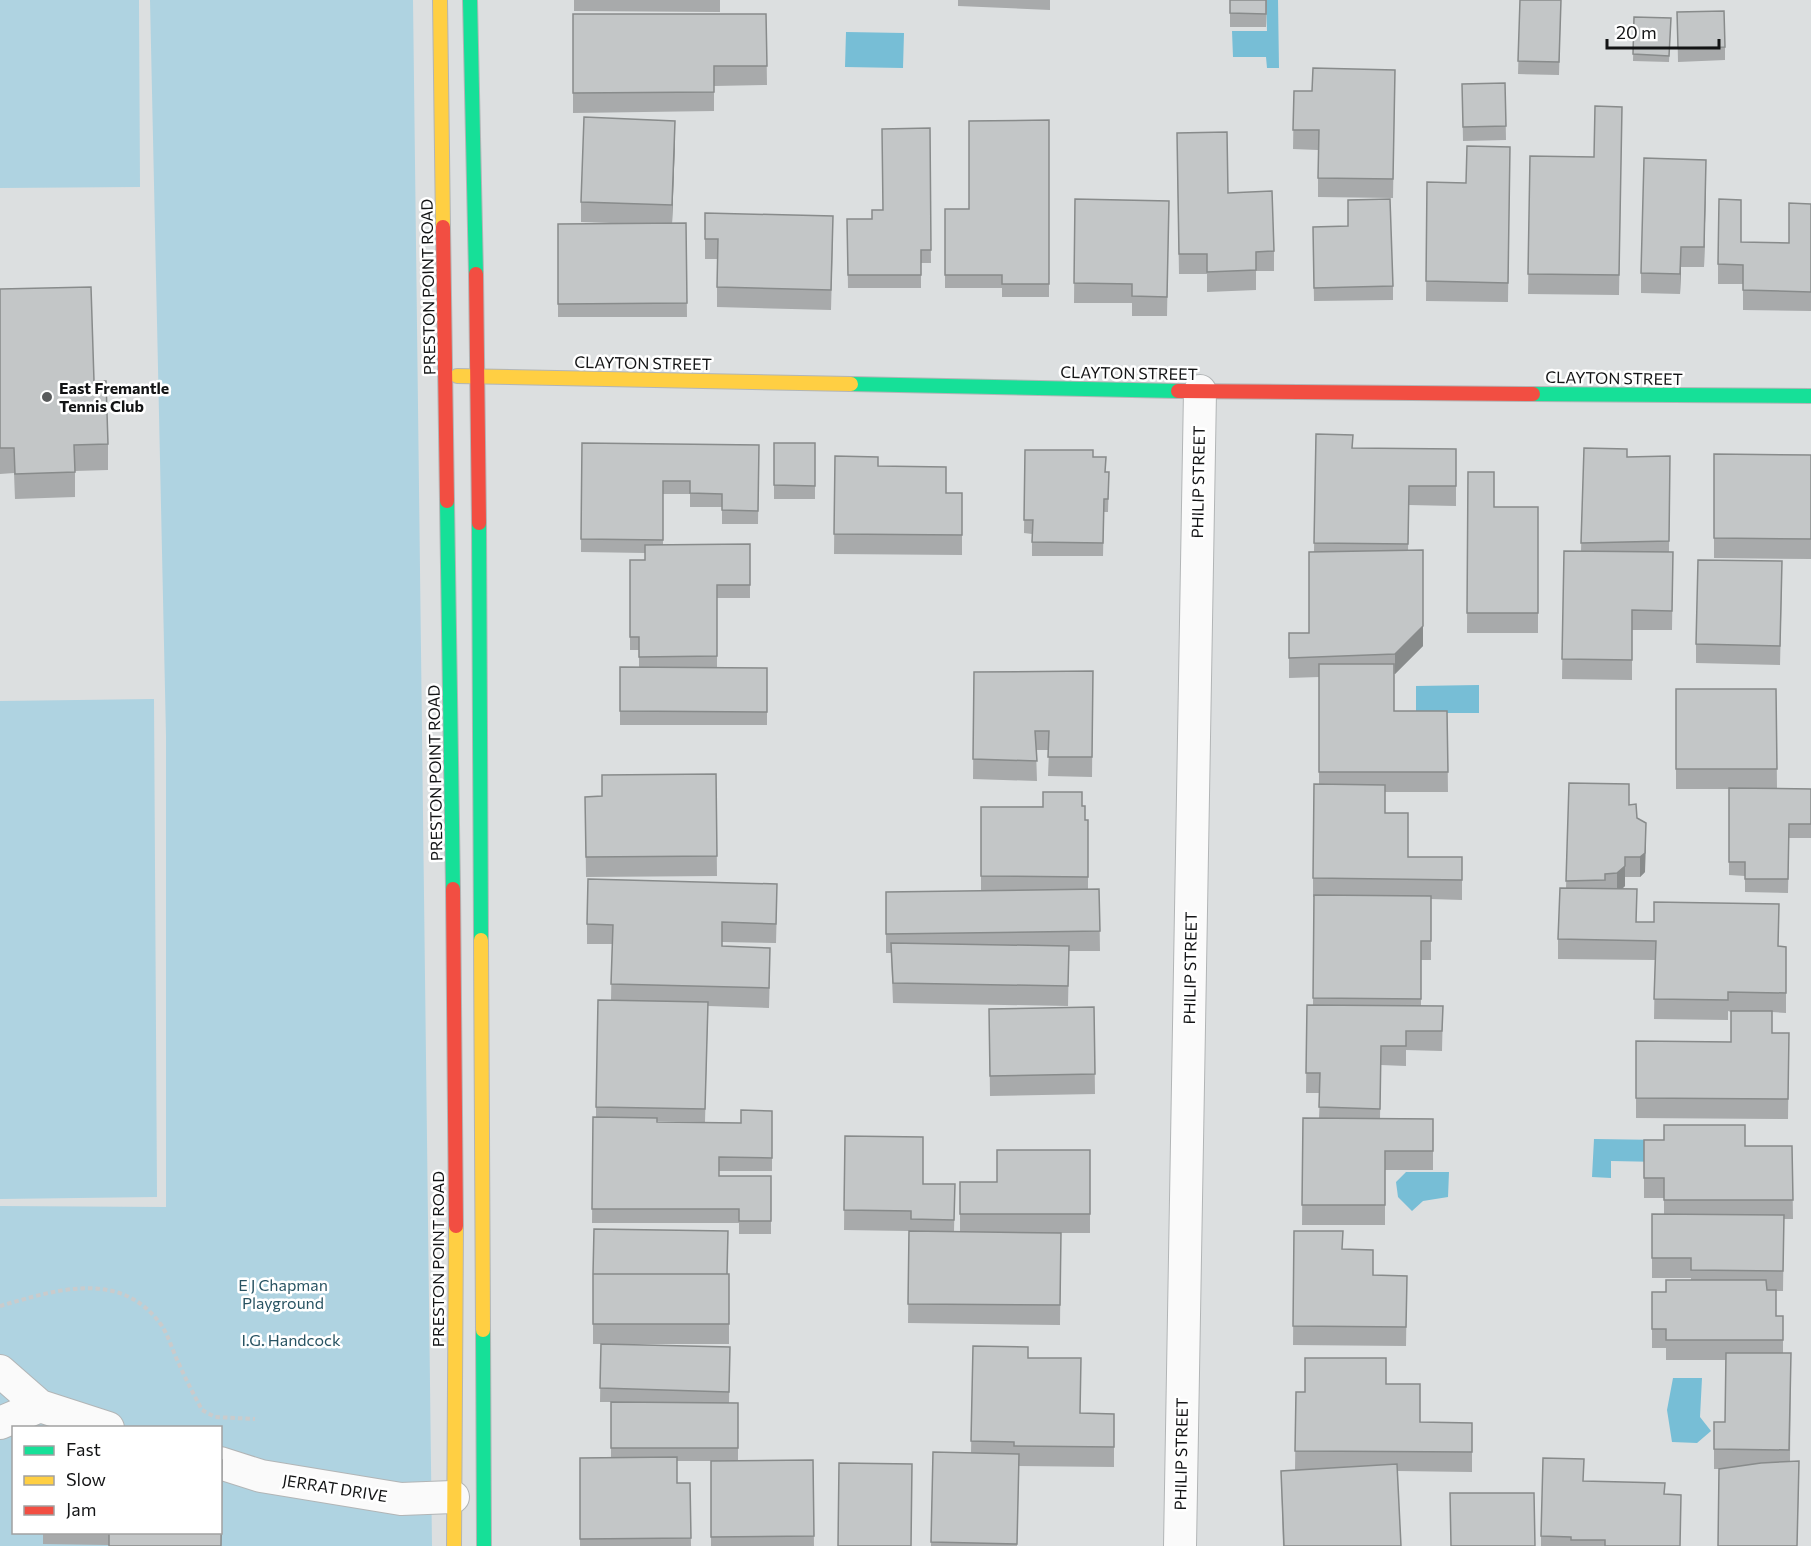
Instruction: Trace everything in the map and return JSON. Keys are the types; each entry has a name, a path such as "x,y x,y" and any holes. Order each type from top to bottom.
{"main road":[{"name":"PRESTON POINT ROAD","path":"440,0 456,1209 454,1546"},
{"path":"470,0 478,376 483,1546"},
{"name":"CLAYTON STREET","path":"446,375 1200,391 1811,396"}],"street":[{"name":"PHILIP STREET","path":"1180,1546 1200,391"},
{"path":"0,1371 40,1406 102,1426"},
{"path":"0,1423 40,1406"},
{"name":"JERRAT DRIVE","path":"222,1464 261,1476 401,1499 453,1497"}],"path":[{"path":"0,1306 60,1290 88,1287 119,1292 147,1308 163,1327 202,1410 215,1417 255,1419"}],"green space":[{"path":"0,0 139,0 140,187 0,188"},
{"name":"E J Chapman Playground","path":"150,0 413,0 432,1546 0,1546 0,1206 166,1207 166,736"},
{"path":"154,699 157,1197 0,1199 0,701"}],"water":[{"path":"1266,0 1278,0 1279,68 1267,68 1266,57 1233,57 1232,31 1267,31"},
{"path":"846,32 904,33 903,68 845,67"},
{"path":"1479,685 1479,713 1416,713 1416,686"},
{"path":"1594,1139 1662,1140 1662,1162 1611,1161 1611,1178 1592,1177"},
{"path":"1406,1172 1449,1172 1448,1197 1423,1201 1412,1211 1398,1197 1396,1182"},
{"path":"1673,1378 1702,1378 1700,1417 1711,1431 1697,1443 1672,1442 1667,1410"}],"building":[{"path":"1230,0 1266,0 1266,14 1230,13"},
{"path":"1520,0 1561,0 1559,62 1518,61"},
{"path":"1724,11 1725,47 1678,48 1677,12"},
{"path":"573,14 766,14 767,66 714,66 714,92 573,93"},
{"path":"1634,17 1671,18 1669,56 1633,54"},
{"path":"1313,68 1395,70 1393,179 1318,178 1319,130 1293,130 1294,91 1312,91"},
{"path":"1505,83 1506,126 1463,127 1462,84"},
{"path":"1595,106 1622,107 1619,275 1528,274 1530,156 1594,157"},
{"path":"584,117 675,121 672,205 581,202"},
{"path":"1049,120 1049,284 1002,284 1002,275 945,275 945,209 969,209 969,121"},
{"path":"930,128 931,250 921,250 921,275 848,275 847,219 872,219 872,210 883,210 882,129"},
{"path":"1227,132 1228,193 1272,191 1274,251 1256,252 1256,270 1207,272 1207,254 1179,254 1177,133"},
{"path":"1467,146 1510,147 1508,283 1426,281 1427,182 1466,183"},
{"path":"1644,158 1706,160 1704,247 1681,247 1680,274 1641,273"},
{"path":"1075,199 1169,201 1167,297 1132,296 1132,284 1074,283"},
{"path":"1390,199 1393,286 1314,288 1313,227 1348,226 1348,200"},
{"path":"1719,199 1741,200 1741,242 1789,243 1789,203 1811,204 1811,292 1743,290 1743,265 1718,264"},
{"path":"705,213 833,216 831,290 717,287 718,239 705,239"},
{"path":"686,223 687,303 558,304 558,224"},
{"name":"East Fremantle Tennis Club","path":"91,287 94,381 106,381 108,444 74,445 75,472 15,474 14,448 0,448 0,289"},
{"path":"1316,434 1353,435 1352,448 1456,449 1456,486 1409,486 1408,544 1314,543"},
{"path":"582,443 759,445 758,511 722,510 722,494 690,493 690,481 663,481 663,540 581,539"},
{"path":"774,443 815,443 815,486 774,485"},
{"path":"1584,448 1627,449 1627,457 1670,456 1669,541 1581,543"},
{"path":"1025,450 1093,450 1093,457 1106,457 1105,472 1109,472 1108,499 1104,499 1103,543 1032,542 1033,520 1024,520"},
{"path":"1714,454 1811,455 1811,539 1714,538"},
{"path":"835,456 878,457 878,466 946,467 946,493 962,493 962,535 834,534"},
{"path":"1468,472 1494,472 1494,507 1538,507 1538,613 1467,613"},
{"path":"750,544 750,585 717,585 717,656 639,657 639,637 630,637 630,560 645,560 645,545"},
{"path":"1423,550 1423,626 1395,654 1289,658 1289,633 1309,633 1309,552"},
{"path":"1564,551 1673,552 1672,611 1632,610 1632,660 1562,659"},
{"path":"1698,560 1782,561 1780,646 1696,644"},
{"path":"1319,664 1394,664 1394,711 1447,711 1448,772 1319,772"},
{"path":"620,667 767,668 767,712 620,711"},
{"path":"1093,671 1092,757 1048,757 1049,731 1035,731 1037,761 973,759 974,672"},
{"path":"1676,689 1776,689 1777,769 1676,769"},
{"path":"716,774 717,856 586,857 585,797 602,796 602,775"},
{"path":"1569,783 1629,784 1629,805 1636,804 1637,818 1646,823 1645,853 1640,857 1625,857 1625,866 1617,873 1605,874 1605,880 1566,881"},
{"path":"1314,784 1385,785 1385,813 1408,813 1408,857 1462,857 1462,880 1313,878"},
{"path":"1729,788 1811,789 1811,824 1789,824 1788,879 1745,879 1745,862 1729,862"},
{"path":"1043,792 1082,792 1085,820 1088,820 1088,877 981,876 981,807 1043,807"},
{"path":"588,879 777,884 776,924 722,922 722,946 770,948 769,988 611,984 613,925 587,924"},
{"path":"1560,888 1637,889 1636,922 1654,922 1654,902 1779,904 1778,946 1786,947 1786,993 1728,992 1728,1000 1654,999 1656,941 1558,939"},
{"path":"1099,889 1100,931 886,934 886,892"},
{"path":"1314,895 1431,896 1431,941 1421,941 1421,999 1313,998"},
{"path":"891,943 1069,946 1068,986 893,983"},
{"path":"598,1000 708,1002 705,1109 596,1107"},
{"path":"1307,1005 1443,1006 1442,1031 1406,1031 1406,1046 1381,1046 1380,1109 1319,1107 1320,1073 1306,1073"},
{"path":"1094,1007 1095,1074 990,1076 989,1009"},
{"path":"1731,1011 1772,1011 1772,1033 1789,1033 1788,1099 1636,1098 1636,1041 1731,1042"},
{"path":"741,1110 772,1111 772,1158 719,1157 719,1176 771,1176 771,1221 739,1221 739,1209 592,1209 593,1117 657,1118 657,1122 741,1123"},
{"path":"1303,1118 1433,1119 1433,1151 1385,1151 1385,1205 1302,1205"},
{"path":"1664,1125 1745,1125 1745,1146 1792,1146 1793,1200 1664,1200 1664,1178 1644,1178 1644,1140 1664,1140"},
{"path":"845,1136 923,1137 923,1184 955,1184 954,1220 911,1219 911,1211 844,1210"},
{"path":"997,1150 1090,1150 1090,1214 960,1214 960,1182 997,1182"},
{"path":"1652,1214 1784,1215 1783,1271 1691,1270 1691,1258 1652,1258"},
{"path":"594,1229 728,1231 727,1274 593,1274"},
{"path":"909,1231 1061,1233 1060,1305 908,1304"},
{"path":"1294,1231 1343,1231 1342,1249 1373,1250 1373,1275 1407,1276 1406,1327 1293,1326"},
{"path":"593,1274 729,1274 729,1324 593,1324"},
{"path":"1666,1280 1766,1280 1767,1290 1776,1290 1776,1316 1783,1316 1783,1340 1666,1340 1666,1329 1652,1329 1652,1292 1666,1292"},
{"path":"601,1344 730,1347 729,1392 600,1388"},
{"path":"973,1346 1028,1347 1028,1358 1081,1358 1080,1413 1114,1414 1114,1447 1014,1446 1014,1442 971,1441"},
{"path":"1726,1353 1791,1353 1789,1450 1714,1449 1714,1422 1725,1422"},
{"path":"1305,1358 1386,1358 1386,1384 1420,1384 1420,1422 1472,1423 1472,1452 1295,1451 1296,1392 1305,1392"},
{"path":"611,1402 738,1403 738,1448 611,1448"},
{"path":"933,1452 1019,1454 1017,1544 931,1542"},
{"path":"677,1457 677,1483 690,1483 691,1538 580,1539 580,1458"},
{"path":"1543,1458 1584,1459 1583,1481 1665,1483 1664,1494 1681,1495 1680,1546 1605,1546 1605,1540 1571,1540 1571,1537 1541,1536"},
{"path":"813,1460 814,1536 711,1537 711,1461"},
{"path":"1799,1461 1797,1546 1718,1546 1719,1469"},
{"path":"839,1463 912,1464 911,1546 838,1546"},
{"path":"1397,1464 1401,1546 1284,1546 1281,1471"},
{"path":"1450,1493 1534,1493 1535,1546 1451,1546"},
{"path":"109,1534 221,1534 221,1546 109,1546"}],"traffic: fast":[{"path":"470,0 476,274"},
{"path":"851,384 1178,391"},
{"path":"1533,394 1811,396"},
{"path":"447,501 453,889"},
{"path":"479,523 481,940"},
{"path":"483,1330 484,1546"}],"traffic: slow":[{"path":"440,0 443,227"},
{"path":"457,376 851,384"},
{"path":"481,940 483,1330"},
{"path":"454,1546 456,1226"}],"traffic: jam":[{"path":"443,227 447,501"},
{"path":"476,274 479,523"},
{"path":"1178,391 1533,394"},
{"path":"453,889 456,1226"}],"place":[{"name":"East Fremantle Tennis Club","path":"47,397"}],"park label":[{"name":"I.G. Handcock","path":"291,1340"}]}
